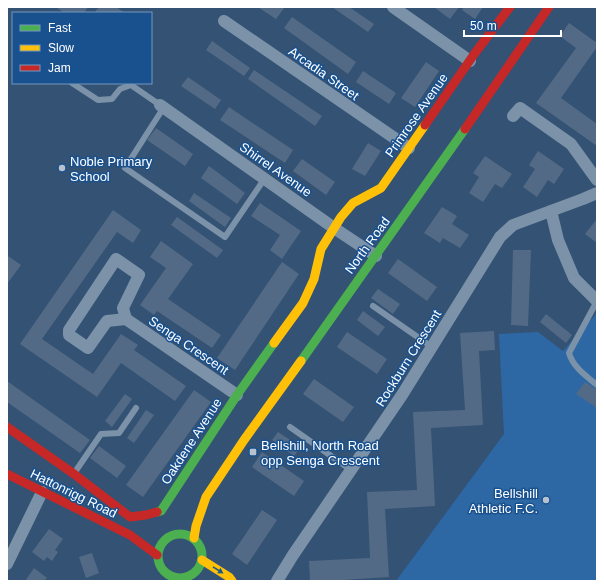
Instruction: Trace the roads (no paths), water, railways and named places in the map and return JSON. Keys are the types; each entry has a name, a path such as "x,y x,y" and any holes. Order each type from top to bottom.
{"street":[{"path":"393,7 470,61"},
{"name":"Primrose Avenue","path":"334,228 353,203 380,188 510,7"},
{"name":"North Road","path":"191,511 206,497 244,440 453,147 549,7"},
{"name":"Arcadia Street","path":"224,21 408,148"},
{"name":"Shirrel Avenue","path":"162,106 376,256"},
{"path":"513,116 520,108 571,144 597,180"},
{"name":"Rockburn Crescent","path":"277,581 293,555 402,395 500,237 513,225 597,193"},
{"path":"551,211 558,240 574,278 597,302"},
{"name":"Oakdene Avenue","path":"7,427 74,474 130,517 161,511 237,395 302,303 314,279 321,249 334,228"},
{"path":"116,259 139,275 123,308 126,319 108,321 88,348 69,335 69,330 116,259"},
{"name":"Senga Crescent","path":"126,319 237,395"},
{"name":"Hattonrigg Road","path":"7,474 130,535 158,558"},
{"path":"8,561 42,492"},
{"name":"North Road","path":"194,538 196,526 206,497"},
{"path":"156,577 158,548 166,537 181,524"},
{"path":"166,537 180,533 187,534 194,538 201,548 202,560 199,567 188,577"},
{"name":"Hattonrigg Road","path":"130,535 144,536"},
{"path":"158,558 161,568 166,574 173,577 204,577"},
{"path":"202,560 229,577 232,581"}],"lane":[{"path":"74,84 98,100 112,99 120,89 131,86 162,106 125,168 225,237 265,178"},
{"path":"597,302 569,353 571,360 581,372 597,385"},
{"path":"373,306 432,347"},
{"path":"74,474 101,434 119,433 136,408"},
{"path":"290,427 351,470"}],"place":[{"name":"Noble Primary School","path":"62,168"},
{"name":"Bellshill, North Road opp Senga Crescent","path":"253,452"},
{"name":"Bellshill Athletic F.C.","path":"546,500"}]}
